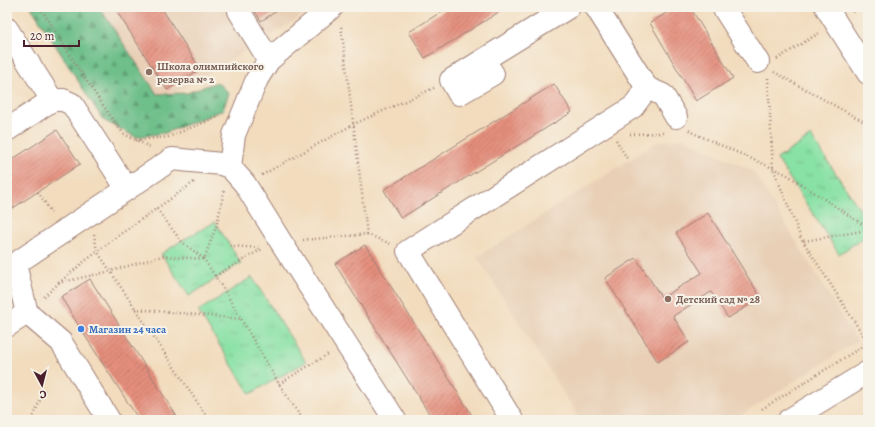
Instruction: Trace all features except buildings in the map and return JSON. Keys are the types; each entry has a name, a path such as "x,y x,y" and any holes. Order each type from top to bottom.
{"lane":[{"path":"451,80 569,7"},
{"path":"596,7 647,88 663,95 676,127"},
{"path":"723,7 763,65"},
{"path":"239,11 269,60"},
{"path":"230,167 234,134 257,79 269,60 337,15"},
{"path":"830,15 868,73"},
{"path":"7,29 52,100"},
{"path":"512,420 408,251 633,107 647,88"},
{"path":"7,130 52,100 63,100 72,104 127,189"},
{"path":"109,420 61,342 27,313 11,262 64,232 172,159 221,164 230,167 245,184 272,245 395,420"},
{"path":"7,326 27,313"},
{"path":"789,420 868,372"}],"path":[{"path":"40,7 117,126 124,134 172,159"},
{"path":"230,246 272,245 368,234 354,124 337,15"},
{"path":"763,65 770,64 830,15"},
{"path":"763,65 868,124"},
{"path":"762,409 868,343 801,238 773,168 763,65"},
{"path":"245,184 354,124 451,80"},
{"path":"136,140 168,137 225,114"},
{"path":"676,127 691,132"},
{"path":"628,134 676,127 691,132 786,174 868,229"},
{"path":"204,259 217,224 230,167"},
{"path":"27,313 58,283 98,251 195,182"},
{"path":"38,192 64,232"},
{"path":"157,209 181,242 204,259 279,384 303,420"},
{"path":"90,214 98,251 209,420"},
{"path":"804,241 868,229"},
{"path":"58,283 111,271 162,256 204,259"},
{"path":"215,276 240,262"},
{"path":"135,309 241,319"},
{"path":"279,384 309,366"},
{"path":"32,420 45,388"}],"shaded area":[{"name":"Школа олимпийского резерва № 2","path":"46,7 317,7 144,112"},
{"name":"Детский сад № 28","path":"683,138 753,171 857,341 734,420 581,420 477,257 657,142"}],"green space":[{"path":"31,7 99,7 157,94 187,93 217,82 229,93 223,110 165,133 136,137 103,120"},
{"path":"811,136 868,222 868,235 839,254 777,159"},
{"path":"215,222 241,263 189,296 161,254"},
{"path":"252,277 306,362 250,394 198,311"}],"place":[{"name":"Школа олимпийского резерва № 2","path":"149,72"},
{"name":"Детский сад № 28","path":"668,299"},
{"name":"Магазин 24 часа","path":"81,329"}]}
